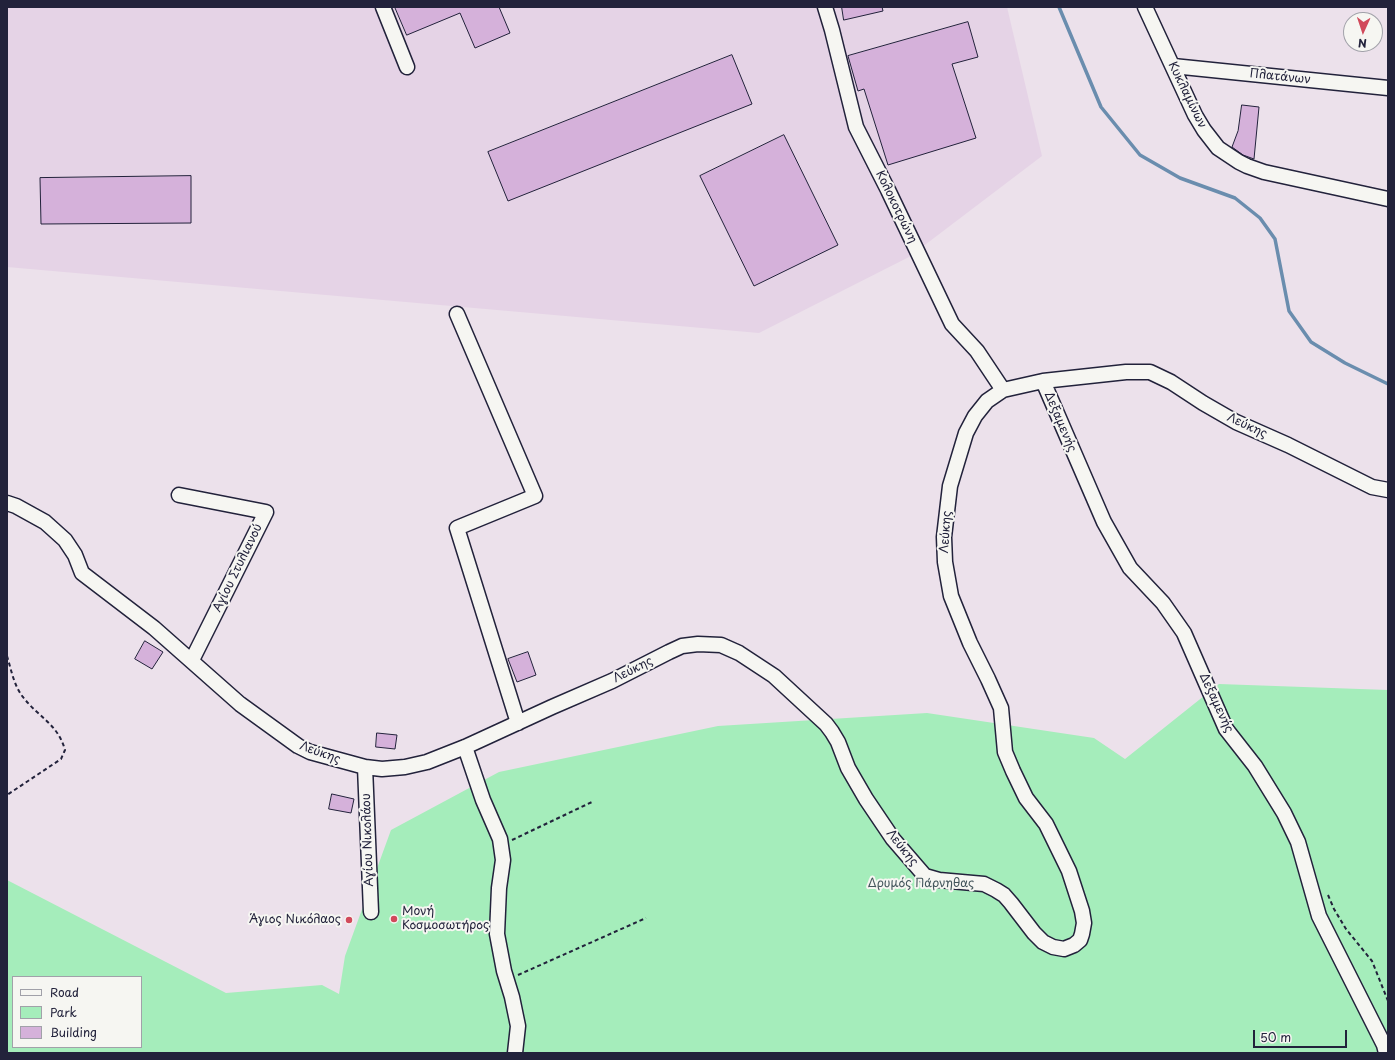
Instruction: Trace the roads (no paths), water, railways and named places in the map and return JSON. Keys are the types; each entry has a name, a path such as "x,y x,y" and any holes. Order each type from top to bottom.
{"street":[{"path":"383,7 407,67"},
{"name":"Κολοκοτρώνη","path":"825,7 856,127 952,324 977,351 1003,390"},
{"name":"Κυκλαμίνων","path":"1145,7 1195,115 1218,148 1239,162 1264,172 1388,199"},
{"name":"Πλατάνων","path":"1173,66 1388,88"},
{"path":"457,314 535,496 457,528 518,723"},
{"name":"Λεύκης","path":"7,503 16,506 45,522 65,540 75,556 82,573 137,614 192,660 240,704 298,746 310,752 365,767 382,769 405,767 427,762 465,747 612,681 682,646 698,644 720,645 739,653 774,676 826,724 838,742 848,768 866,799 893,839 925,876 939,880 984,884 996,890 1004,895 1043,942 1053,947 1064,949 1074,945 1080,940 1084,924 1082,911 1069,871 1046,824 1026,798 1005,752 1001,708 970,643 951,596 945,562 944,537 950,486 966,433 975,416 987,401 1003,390 1043,381 1126,372 1150,372 1171,382 1236,422 1288,444 1372,487 1388,490"},
{"name":"Δεξαμενής","path":"1043,381 1104,522 1130,568 1164,603 1184,633 1226,729 1255,766 1284,812 1298,842 1319,916 1384,1045 1386,1053"},
{"name":"Αγίου Στυλιανού","path":"179,495 266,512 192,660"},
{"path":"465,747 483,800 500,839 504,860 499,888 497,934 518,1026 515,1053"},
{"name":"Αγίου Νικολάου","path":"365,767 371,912"}],"waterway":[{"path":"1059,7 1101,107 1140,155 1180,178 1235,198 1260,218 1275,239 1289,311 1311,342 1345,363 1388,384"}],"place":[{"name":"Μονή Κοσμοσωτήρος","path":"394,919"},
{"name":"Άγιος Νικόλαος","path":"349,920"}],"park label":[{"name":"Δρυμός Πάρνηθας","path":"921,884"}]}
